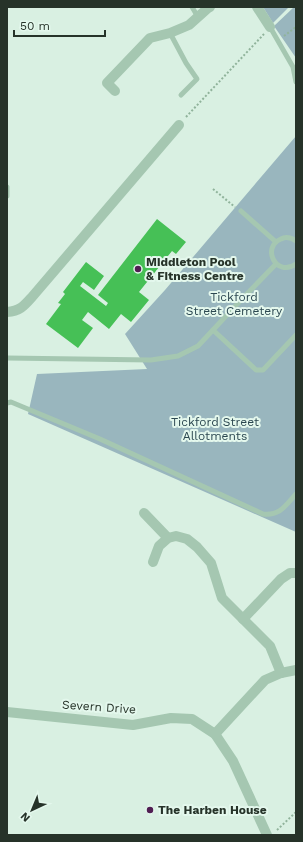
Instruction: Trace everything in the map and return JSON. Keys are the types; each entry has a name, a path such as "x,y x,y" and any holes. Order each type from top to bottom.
{"street":[{"path":"115,91 107,83 150,38 189,25 210,7"},
{"path":"257,7 270,27"},
{"path":"7,312 14,312 21,309 179,125"},
{"path":"144,513 168,538"},
{"path":"153,562 159,546 168,538 176,536 187,539 197,547 211,563 222,598 270,646 280,667 281,673"},
{"path":"243,619 282,579 290,573 296,573"},
{"path":"215,734 265,680 281,673 296,670"},
{"name":"Severn Drive","path":"7,712 133,725 171,718 192,719 215,734 232,760 267,834"}],"lane":[{"path":"192,7 198,17"},
{"path":"270,27 292,67 296,82"},
{"path":"170,32 186,63 197,79 181,95"},
{"path":"7,188 7,196"},
{"path":"241,211 276,242"},
{"path":"296,242 288,238 284,238 276,242 271,250 273,260 276,264 287,268 296,264"},
{"path":"7,358 151,360 178,356 198,346 276,264"},
{"path":"213,330 256,370 263,370 296,335"},
{"path":"7,403 11,402 100,439 263,514 271,515 279,512 296,494"}],"path":[{"path":"179,125 270,27"},
{"path":"278,40 296,27"},
{"path":"213,189 241,211"},
{"path":"267,834 278,830 296,812"}],"green space":[{"path":"263,7 289,7 273,23"},
{"path":"294,7 296,7 296,58 274,26"},
{"path":"296,136 296,532 28,414 37,374 147,369 125,334 165,290"}],"building":[{"name":"Middleton Pool & Fitness Centre","path":"157,219 186,242 176,254 172,251 139,292 149,300 131,322 121,314 109,329 88,312 82,320 93,328 78,348 46,324 61,304 58,303 65,294 63,292 86,262 104,276 94,290 83,282 80,286 106,306 108,303 98,295"}],"place":[{"name":"Middleton Pool & Fitness Centre","path":"138,269"},
{"name":"The Harben House","path":"150,810"}],"park label":[{"name":"Tickford Street Cemetery","path":"234,304"},
{"name":"Tickford Street Allotments","path":"215,429"}]}
